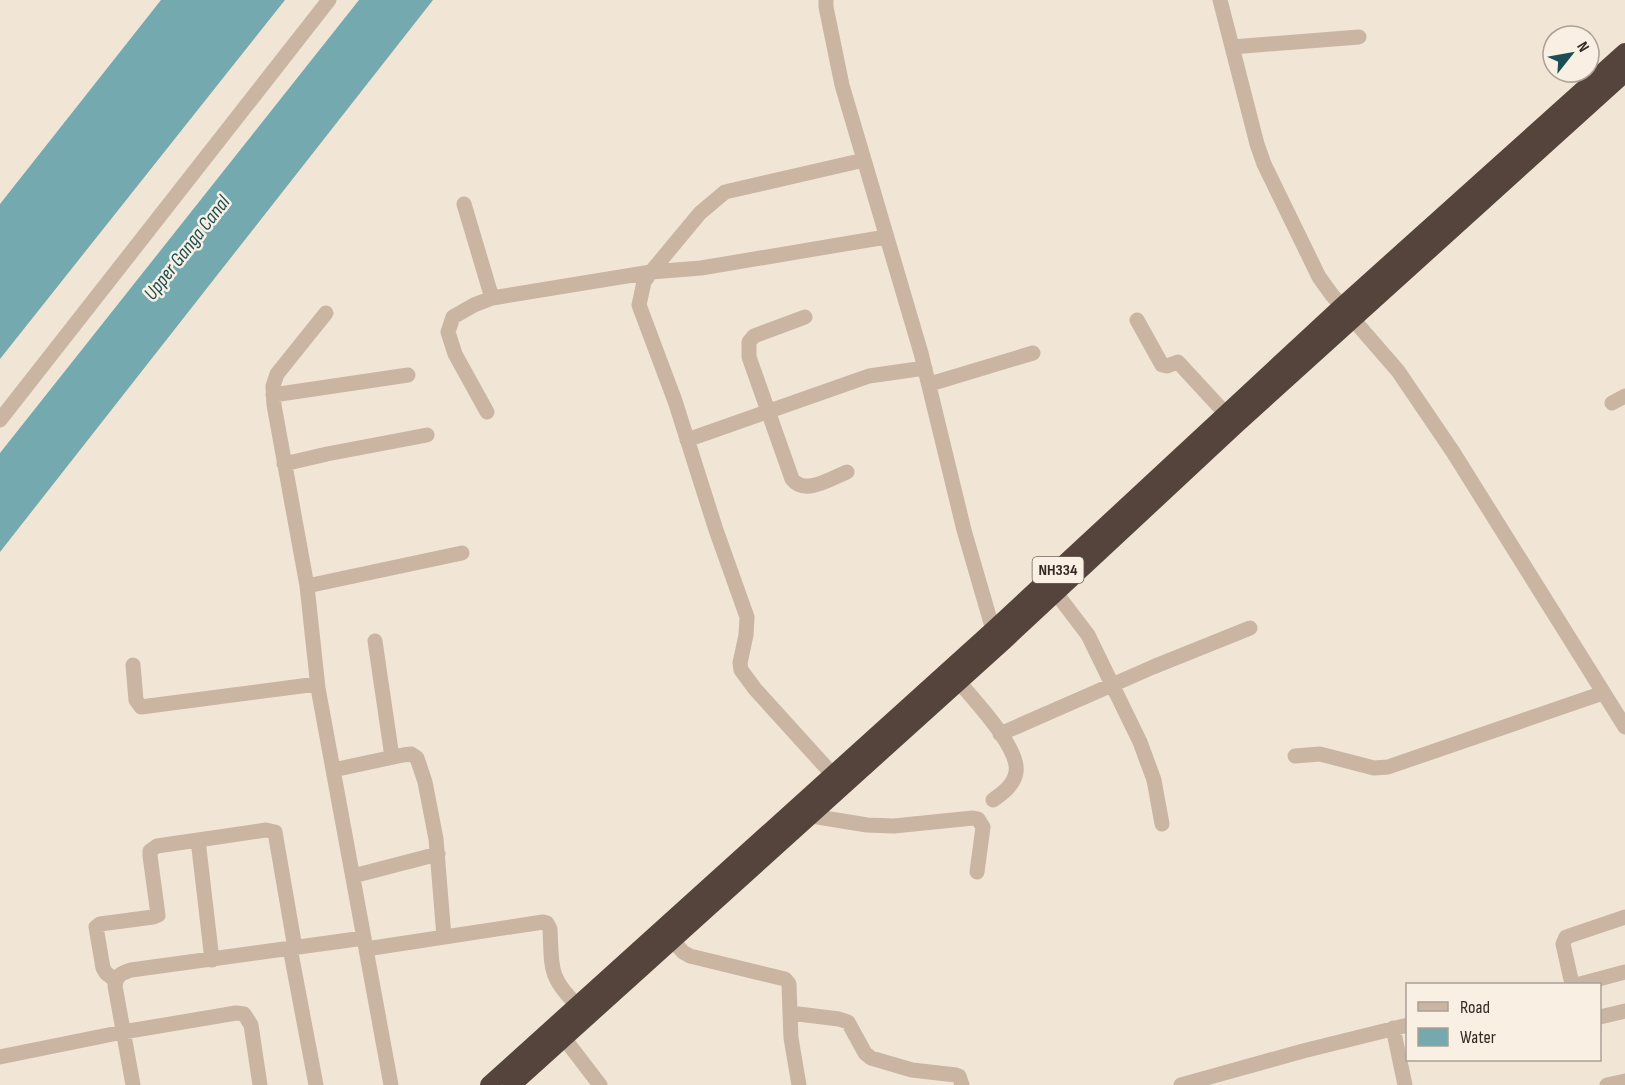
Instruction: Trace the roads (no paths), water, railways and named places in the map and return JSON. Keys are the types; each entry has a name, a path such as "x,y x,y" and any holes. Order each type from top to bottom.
{"highway":[{"name":"NH334","path":"512,1085 960,682 1347,312 1625,52"},
{"name":"NH334","path":"489,1085 993,630 1225,413 1347,312 1625,73"}],"street":[{"path":"0,420 329,0"},
{"path":"826,0 825,7 842,85 930,384 964,530 993,630"},
{"path":"1220,0 1264,165 1319,277 1398,371 1447,443 1625,727"},
{"path":"1232,47 1359,37"},
{"path":"833,775 755,689 741,670 747,617 675,401 639,305 644,282 651,272 700,213 725,192 864,160"},
{"path":"464,204 492,298"},
{"path":"487,412 455,354 448,332 453,317 474,305 492,298 651,272 700,268 886,237"},
{"path":"326,313 277,374 273,395 307,586 318,684 391,1085"},
{"path":"805,317 760,333 750,342 749,357 792,479 797,485 810,486 847,472"},
{"path":"1137,320 1162,365 1167,366 1178,362 1225,413"},
{"path":"930,384 1033,353"},
{"path":"687,440 869,376 925,368"},
{"path":"273,395 408,375"},
{"path":"284,464 427,435"},
{"path":"307,586 462,554"},
{"path":"1056,592 1088,635 1113,685 1149,764 1162,824"},
{"path":"1000,734 1250,628"},
{"path":"375,641 392,757"},
{"path":"133,665 136,700 141,707 318,684"},
{"path":"960,682 1000,734 1015,758 1017,770 1014,780 1007,790 993,800"},
{"path":"1295,756 1320,754 1374,768 1388,767 1603,693"},
{"path":"333,770 411,754 417,758 438,854 444,937"},
{"path":"812,816 867,825 894,826 978,819 983,828 977,872"},
{"path":"116,980 103,968 96,927 100,924 156,916 158,912 150,851 157,846 266,830 275,832 316,1085"},
{"path":"198,840 212,960"},
{"path":"353,876 438,854"},
{"path":"1572,983 1564,940 1571,934 1625,917"},
{"path":"133,1085 116,980 119,975 131,970 293,948 444,937 539,922 547,923 550,929 553,976 563,991 577,1005"},
{"path":"674,941 683,952 690,956 785,979 789,984 791,1038 799,1085"},
{"path":"1584,983 1625,972"},
{"path":"1601,1017 1625,1011"},
{"path":"0,1057 123,1032 236,1013 244,1014 251,1025 260,1085"},
{"path":"790,1013 844,1020 851,1026 865,1053 871,1058 912,1070 956,1075 959,1076 962,1085"},
{"path":"1181,1085 1400,1026 1405,1085"},
{"path":"564,1038 600,1085"},
{"path":"1607,1085 1625,1081"}],"water":[{"path":"161,0 285,0 0,359 0,204"},
{"name":"Upper Ganga Canal","path":"359,0 433,0 0,552 0,453"}]}
